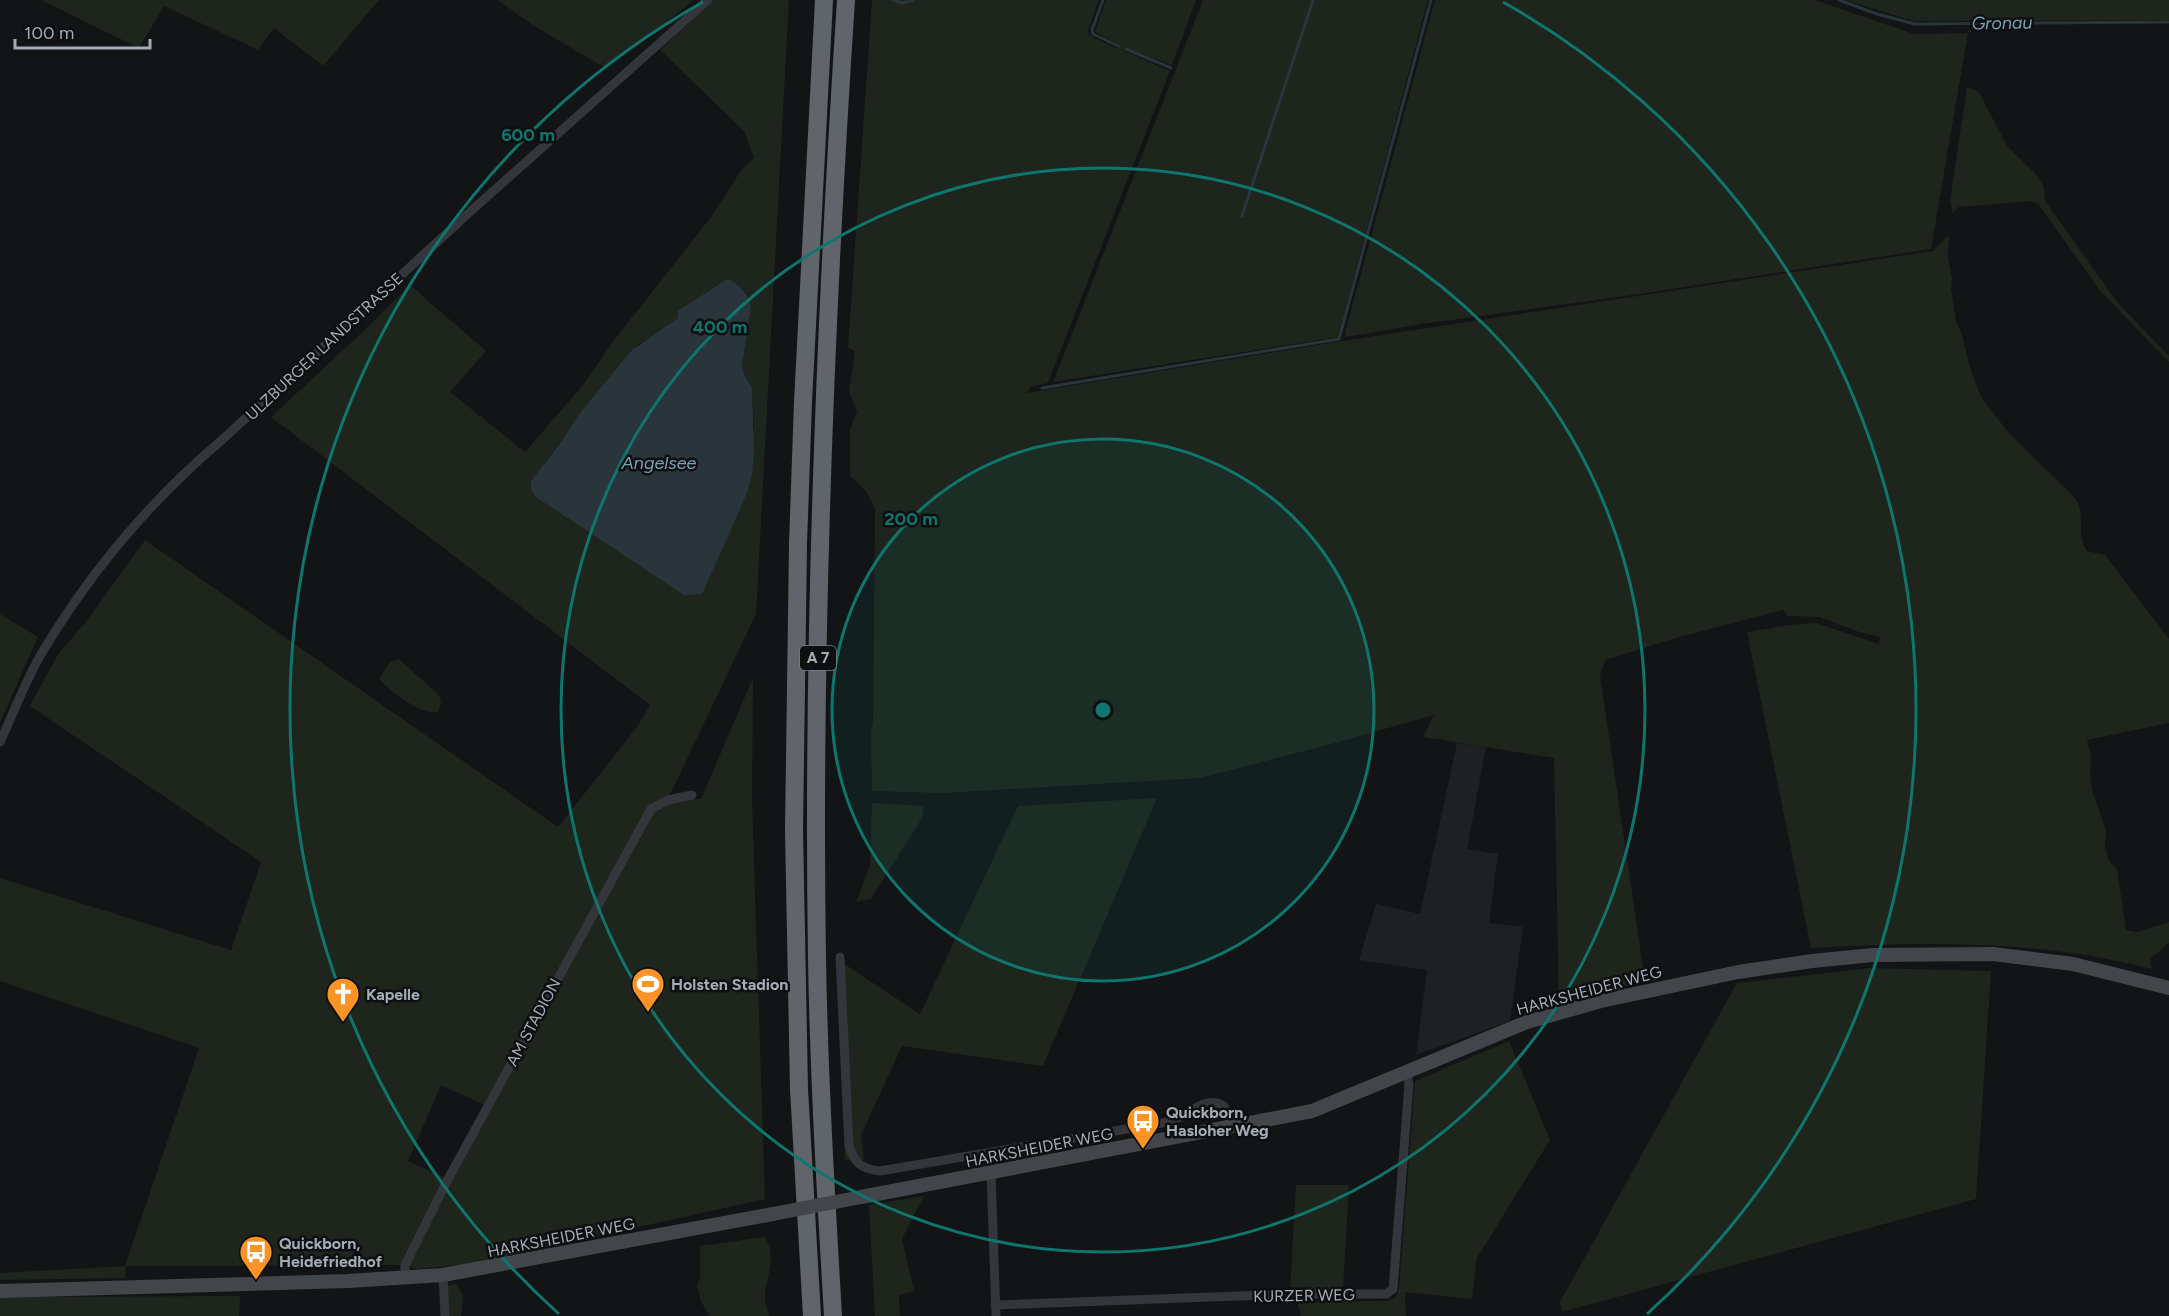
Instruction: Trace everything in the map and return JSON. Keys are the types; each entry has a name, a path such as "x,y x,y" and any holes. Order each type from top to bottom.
{"highway":[{"name":"A 7","path":"812,1316 799,1089 794,830 798,544 803,402 824,0"},
{"name":"A 7","path":"833,1316 820,1089 817,959 818,670 825,402 846,0"}],"main road":[{"name":"HARKSHEIDER WEG","path":"0,1291 348,1281 443,1275 1312,1111 1527,1022 1668,986 1812,961 1873,955 1993,954 2073,964 2169,988"}],"street":[{"name":"ULZBURGER LANDSTRASSE","path":"0,742 42,652 90,580 122,539 184,472 224,439 472,210 708,0"},
{"name":"AM STADION","path":"405,1278 405,1265 448,1179 651,809 668,800 692,795"},
{"path":"840,957 849,1146 858,1165 880,1171 1161,1123 1211,1102 1224,1106 1230,1128"},
{"name":"KURZER WEG","path":"995,1305 1289,1294 1386,1294 1393,1289 1408,1095 1407,1073"},
{"path":"991,1173 996,1316"},
{"path":"443,1275 445,1316"}],"shaded area":[{"path":"41,0 379,0 323,66 274,28 258,50 164,6 139,48"},
{"path":"498,0 694,0 607,69 531,24"},
{"path":"713,0 789,0 756,614 668,799 701,799 753,678 752,799 765,1199 470,1264 417,1269 405,1265 126,1266 125,1278 0,1280 0,1273 125,1266 199,1048 0,981 0,878 231,950 261,862 30,706 58,654 85,623 145,540 558,827 637,727 650,705 271,417 410,285 486,351 450,392 525,452 583,385 615,339 711,217 742,169 754,158 744,131 660,50","holes":["727,279 751,308 742,366 752,388 754,429 543,464 639,344 656,335 678,318 679,311","441,1085 487,1106 448,1179 408,1161"]},
{"path":"872,0 1099,0 1088,30 1089,35 1117,49 1119,45 1095,32 1106,0 1196,0 1172,65 1126,48 1124,51 1170,71 1048,383 1030,387 1027,393 1342,341 1933,251 1949,235 1948,258 1956,321 1981,397 2009,433 2076,499 2079,505 2082,538 2087,551 2105,555 2169,639 2169,723 2087,740 2091,757 2090,774 2093,793 2106,831 2105,847 2108,859 2117,869 2126,930 2137,932 2169,922 2169,943 2150,959 2152,969 2068,952 1982,945 1896,944 1811,948 1747,632 1816,623 1879,644 1880,637 1819,617 1788,616 1783,610 1679,637 1605,660 1600,675 1645,981 1559,1003 1554,758 1423,737 1434,715 1200,778 943,793 872,791 875,509 866,491 850,476 850,429 857,412 849,391 855,351 848,348"},
{"path":"1203,0 1428,0 1338,337 1053,382"},
{"path":"1435,0 1815,0 1914,34 1968,33 1931,249 1346,337 1345,333"},
{"path":"1845,0 2169,0 2169,20 1914,21"},
{"path":"1967,87 1979,92 2007,146 2036,174 2044,187 2045,201 2117,302 2169,356 2169,362 2101,292 2038,204 2031,201 1958,207 1953,214 1950,201"},
{"path":"0,614 38,637 0,723"},
{"path":"399,659 440,696 441,704 438,712 423,710 415,706 398,696 379,679 390,662"},
{"path":"1457,743 1486,747 1467,849 1498,854 1489,923 1523,927 1510,1021 1416,1055 1427,970 1359,960 1376,904 1420,914"},
{"path":"1157,798 1043,1066 902,1046 861,1135 864,1160 845,1160 838,975 843,963 920,1014 1018,806"},
{"path":"872,803 924,806 922,818 871,899 856,902 870,865"},
{"path":"1870,968 1991,971 1976,1199 1562,1312 1560,1302 1737,983"},
{"path":"1509,1041 1550,1140 1477,1258 1472,1299 1405,1292 1406,1316 1301,1316 1297,1302 1387,1301 1395,1298 1399,1289 1415,1081"},
{"path":"1296,1185 1349,1185 1343,1289 1290,1290"},
{"path":"924,1196 902,1239 914,1291 899,1295 900,1316 875,1316 869,1205"},
{"path":"764,1237 771,1257 765,1295 769,1316 710,1316 701,1302 697,1285 700,1277 700,1246"},
{"path":"456,1284 463,1296 461,1316 448,1316 448,1285"},
{"path":"240,1296 239,1316 0,1316 0,1297"}],"water":[{"name":"Angelsee","path":"727,279 736,283 743,290 751,308 742,366 752,388 754,453 752,474 738,514 702,594 684,595 536,497 531,490 531,481 580,413 632,350 678,318 678,311"}],"waterway":[{"name":"Gronau","path":"893,0 902,3 913,0"},
{"path":"1103,0 1092,30 1093,34 1118,46"},
{"path":"1242,216 1313,0"},
{"path":"1042,388 1339,339 1431,0"},
{"name":"Gronau","path":"1839,0 1877,14 1915,24 2169,22"},
{"path":"1126,49 1171,68"}],"place":[{"name":"Holsten Stadion","path":"648,1013"},
{"name":"Kapelle","path":"343,1023"},
{"name":"Quickborn, Hasloher Weg","path":"1143,1150"},
{"name":"Quickborn, Heidefriedhof","path":"256,1281"}]}
